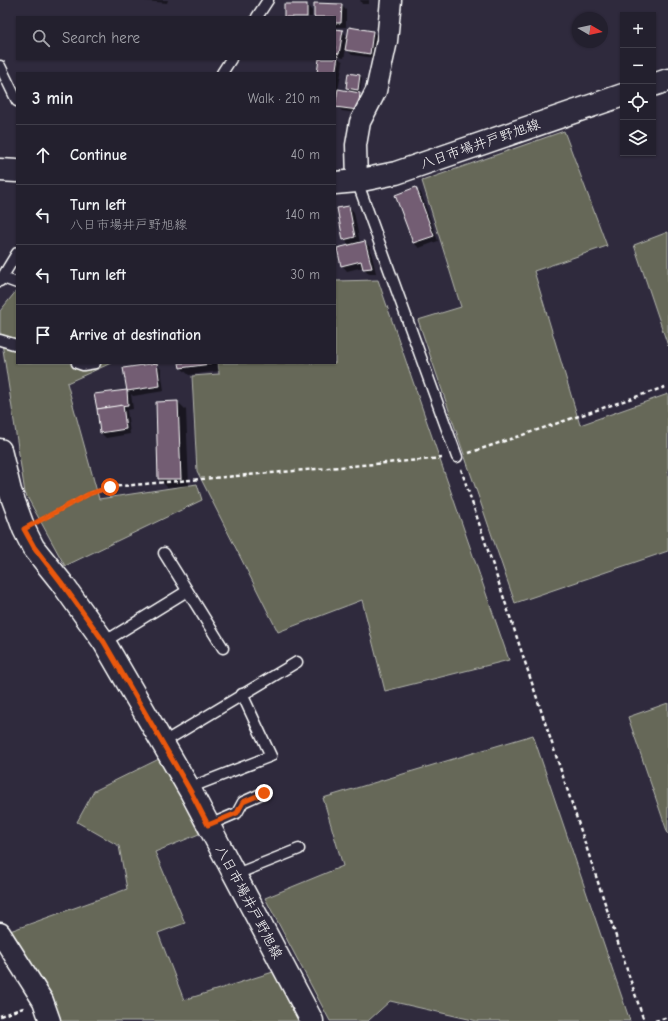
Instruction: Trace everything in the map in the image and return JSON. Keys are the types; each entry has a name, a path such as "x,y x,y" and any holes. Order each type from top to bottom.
{"main road":[{"path":"656,84 668,80"},
{"name":"八日市場井戸野旭線","path":"336,183 357,181 396,173 620,96"},
{"path":"0,170 16,171"},
{"name":"八日市場井戸野旭線","path":"0,450 10,491 24,529 34,547 104,642 189,788 312,1021"}],"street":[{"path":"357,181 356,145 360,122 376,91 387,42 391,0"},
{"path":"0,933 43,1001 50,1021"}],"lane":[{"path":"258,16 268,0"},
{"path":"223,72 230,60"},
{"path":"0,66 16,99"},
{"path":"357,181 457,457"},
{"path":"16,254 1,279 16,283"},
{"path":"0,340 16,345"},
{"path":"164,553 223,648"},
{"path":"104,642 187,590"},
{"path":"162,742 297,662"},
{"path":"189,788 271,756 242,694"},
{"path":"208,825 237,813 243,802 264,793"},
{"path":"234,875 299,848"}],"path":[{"path":"24,529 89,494 110,487 457,457 668,386"},
{"path":"457,457 644,1021"},
{"path":"0,1016 43,1001"},
{"path":"655,1021 668,1017"}],"green space":[{"path":"564,131 607,246 534,271 580,425 668,394 668,551 515,603 418,320 461,307 422,181"},
{"path":"668,232 668,346 634,245"},
{"path":"378,280 509,660 385,691 362,600 278,632 197,471 192,376 219,374 218,364 336,364 336,281"},
{"path":"16,291 16,364 109,364 67,383 99,499 197,484 202,500 65,566 25,493 0,330 0,311"},
{"path":"668,703 668,834 628,717"},
{"path":"533,735 630,1021 477,1021 390,1001 368,1021 330,1021 265,898 343,866 323,798"},
{"path":"161,758 199,834 155,852 185,923 158,933 184,1000 273,972 301,1021 60,1021 52,999 10,931 127,889 119,846 77,822 94,791"}],"building":[{"path":"314,3 342,4 341,23 336,23 336,16 314,16"},
{"path":"284,4 307,4 307,16 284,16"},
{"path":"349,27 373,31 370,54 345,50"},
{"path":"336,29 343,30 339,54 336,53"},
{"path":"336,55 338,56 335,72 317,72 319,60 336,60"},
{"path":"348,73 360,75 358,90 346,88"},
{"path":"338,89 360,93 358,110 336,107"},
{"path":"416,187 434,236 413,243 395,195"},
{"path":"349,206 355,237 343,240 337,208"},
{"path":"365,241 372,268 363,269 361,261 341,266 337,248"},
{"path":"157,364 160,386 127,391 123,368"},
{"path":"179,364 211,364 180,368"},
{"path":"127,390 128,405 97,409 94,394"},
{"path":"178,401 181,479 158,479 156,402"},
{"path":"123,405 126,429 100,433 97,409"}],"route":[{"path":"110,487 89,494 24,529 34,547 104,642 191,792 208,825 237,813 243,802 264,793"}]}
